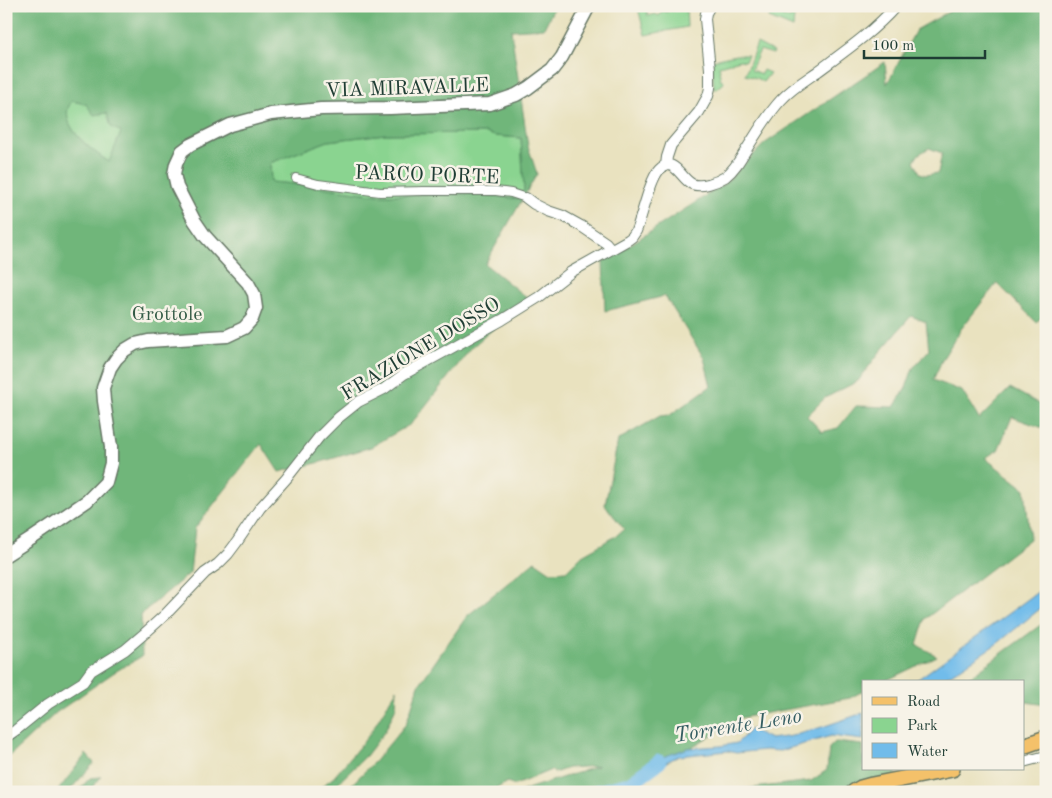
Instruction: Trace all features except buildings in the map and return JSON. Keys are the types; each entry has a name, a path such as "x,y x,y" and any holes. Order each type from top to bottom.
{"main road":[{"path":"1024,746 1046,738"},
{"path":"854,792 861,788 869,788 948,770"}],"street":[{"name":"VIA MIRAVALLE","path":"6,555 87,501 106,482 112,463 103,388 110,368 125,350 135,344 148,340 227,336 244,328 252,319 256,308 254,294 248,283 194,220 177,187 174,174 182,151 190,144 230,125 271,114 321,109 490,104 504,100 528,88 552,70 562,57 589,6"},
{"name":"FRAZIONE DOSSO","path":"6,737 48,704 83,682 91,671 125,650 166,614 205,572 218,564 228,554 260,508 319,437 358,402 384,389 404,374 527,305 571,272 632,237 641,219 655,175 666,165 670,146 699,112 708,96 710,76 705,19 710,6"},
{"path":"666,165 674,167 692,184 698,185 722,178 731,172 781,99 798,84 864,36 896,6"},
{"name":"PARCO PORTE","path":"296,178 318,184 380,192 424,190 496,191 526,198"},
{"path":"526,198 534,204 581,226 606,243 609,250"},
{"path":"1024,762 1046,756"}],"green space":[{"name":"Grottole","path":"6,6 555,6 544,28 511,30 528,146 537,174 485,264 528,299 472,347 411,424 371,447 279,472 261,444 195,528 190,573 141,614 142,656 113,673 57,712 6,759","holes":["72,101 86,104 94,115 107,113 111,127 121,132 109,162 95,152 74,132 67,116 68,108","486,133 495,136 521,138 524,190 518,199 480,194 378,195 271,182 270,163 328,141 385,134"]},
{"path":"634,6 646,6 648,16 655,14 659,16 662,10 667,12 669,9 673,11 675,6 686,6 687,27 645,35 638,8"},
{"path":"772,6 777,6 776,14 782,14 782,16 790,18 791,16 794,17 793,28 769,18"},
{"path":"959,6 1046,6 1046,314 1036,322 997,283 961,329 943,358 933,380 962,391 979,419 1010,388 1046,406 1046,429 1012,417 998,450 985,458 1025,489 1030,539 925,619 917,645 937,656 887,680 862,680 862,692 850,698 740,718 630,784 630,792 521,792 598,766 568,768 554,773 551,770 515,785 507,782 491,792 344,792 376,760 406,724 419,685 467,616 535,561 551,572 566,571 582,555 616,536 624,529 605,505 618,440 660,416 670,415 711,386 704,358 665,296 605,311 603,262 724,184 764,144 885,62 887,84 916,30","holes":["929,148 942,153 938,173 926,175 920,173 914,161 919,154","911,316 926,322 929,350 913,368 906,388 894,407 856,406 838,428 822,432 807,416 825,398 858,381"]},
{"path":"757,43 774,52 773,54 760,50 751,70 761,74 763,70 770,73 763,82 745,75"},
{"path":"736,55 748,55 745,61 740,60 719,66 721,80 724,83 717,89 714,89 712,60"},
{"path":"72,101 86,104 107,113 122,132 109,162 88,146 74,132 67,116 68,108"},
{"path":"486,133 495,136 521,138 524,190 518,200 480,194 378,195 271,182 270,163 328,141 385,134"},
{"path":"1046,621 1046,705 1024,703 1024,680 962,680 968,678"},
{"path":"397,689 396,707 385,731 366,756 331,792 315,792 334,777 369,735"},
{"path":"835,742 862,745 862,770 896,770 895,792 720,792 811,781 827,770 829,748"},
{"path":"86,754 94,763 68,792 57,792"},
{"path":"101,777 88,792 77,792 90,778"}],"water":[{"path":"1046,586 1046,604 998,643 942,680 917,680"},
{"path":"862,713 862,740 831,736 780,751 765,750 736,753 728,751 679,756 664,763 645,778 640,767 688,748 737,743 751,729 770,739 792,736"}],"waterway":[{"name":"Torrente Leno","path":"597,792 629,784 659,762"},
{"path":"629,784 630,792"}]}
